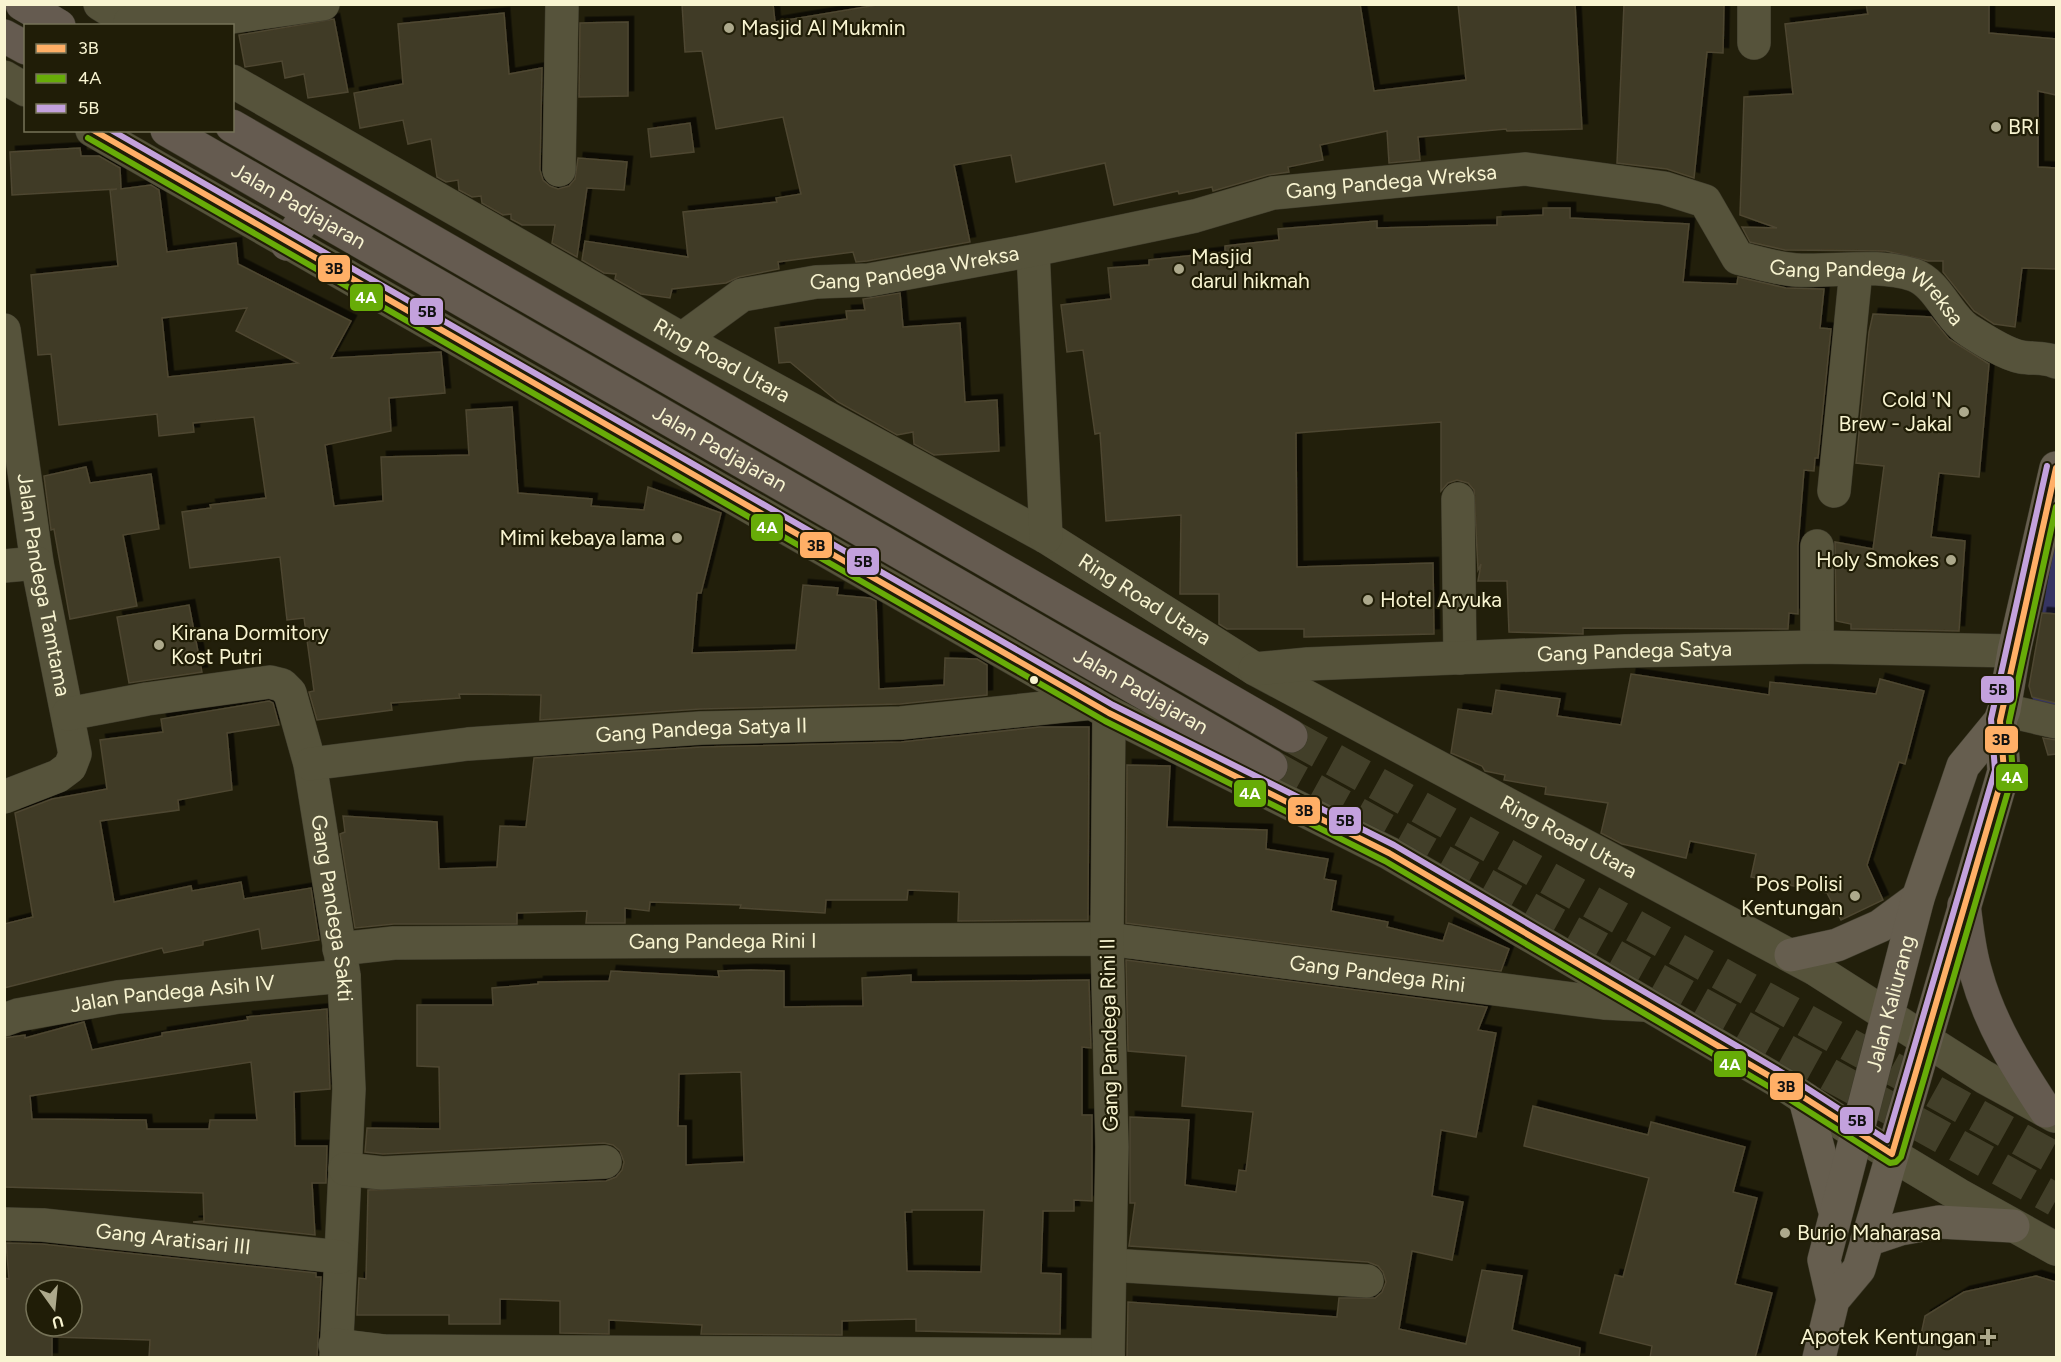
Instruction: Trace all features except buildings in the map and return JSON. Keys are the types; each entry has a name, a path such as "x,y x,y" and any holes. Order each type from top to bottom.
{"highway":[{"path":"22,4 56,24"},
{"path":"4,36 24,47"},
{"name":"Jalan Padjajaran","path":"234,127 1291,736"},
{"name":"Jalan Padjajaran","path":"170,132 1271,766"},
{"path":"287,244 308,213"},
{"path":"1964,904 1975,971 1989,1012 2008,1052 2051,1114"}],"main road":[{"name":"Jalan Kaliurang","path":"1819,1358 1833,1300 1858,1269 2004,771 2002,715 2014,651 2052,509 2056,468"},
{"name":"Jalan Kaliurang","path":"1833,1300 1824,1260 1918,898 1963,766 2002,715"},
{"path":"1791,955 1837,945 1880,926 1918,898"},
{"path":"1805,1100 1836,1212"},
{"path":"1867,1240 1900,1229 1939,1222 2013,1226"}],"street":[{"path":"100,4 133,24 204,21 323,4"},
{"path":"560,170 562,4"},
{"path":"1754,4 1754,43"},
{"path":"4,77 24,89"},
{"name":"Ring Road Utara","path":"234,82 682,339 1046,537 1255,669 1791,955 1888,1014 1984,1077 2051,1114"},
{"path":"95,132 287,244 1101,708 1389,854 1648,1005 2013,1226 2056,1249"},
{"name":"Gang Pandega Wreksa","path":"682,339 742,294 816,282 869,280 1033,250 1195,216 1273,193 1526,169 1664,188 1705,201 1738,258 1794,270 1856,270 1880,267 1916,276 1930,286 1967,329 2000,350 2020,357 2048,358 2056,362"},
{"path":"1033,250 1046,537"},
{"path":"1834,491 1856,270"},
{"name":"Jalan Pandega Tamtama","path":"4,330 37,563 75,754 69,767 58,776 4,797"},
{"path":"1458,500 1460,658"},
{"path":"1816,647 1817,546"},
{"path":"4,567 37,563"},
{"name":"Gang Pandega Satya","path":"1255,669 1460,658 1816,647 2014,651"},
{"name":"Gang Pandega Sakti","path":"68,714 137,700 270,682 282,685 290,693 310,764 341,963 349,1089 336,1351"},
{"name":"Gang Pandega Satya II","path":"310,764 468,744 701,728 901,723 1101,708"},
{"name":"Gang Pandega Rini II","path":"1101,708 1112,1147 1108,1356"},
{"path":"2002,715 2056,722"},
{"name":"Gang Pandega Rini I","path":"341,963 394,943 1107,939"},
{"name":"Gang Pandega Rini","path":"1107,939 1604,1003 1648,1005"},
{"name":"Jalan Pandega Asih IV","path":"4,1020 18,1015 118,997 341,963"},
{"path":"345,1169 382,1173 604,1162"},
{"name":"Gang Aratisari III","path":"4,1224 43,1225 340,1257"},
{"path":"1110,1265 1367,1281"},
{"path":"336,1351 1108,1356"}],"shaded area":[{"path":"2056,536 2056,711 2036,710 2029,686"}],"tunnel":[{"path":"1291,736 2056,1159"},
{"path":"1271,766 2056,1200"}],"transit line":[{"name":"3B","path":"96,132 1109,713 1389,853 1783,1084 1892,1154 2004,771 2000,721 2056,468"},
{"name":"5B","path":"114,132 1113,705 1394,845 1788,1076 1887,1140 1995,770 1991,719 2047,466"},
{"name":"4A","path":"88,138 1105,721 1385,861 1778,1092 1890,1163 1896,1162 1901,1157 2013,774 2009,722 2056,507"}],"place":[{"name":"Masjid Al Mukmin","path":"729,28"},
{"name":"BRI","path":"1996,127"},
{"name":"Masjid darul hikmah","path":"1179,269"},
{"name":"Cold 'N Brew - Jakal","path":"1964,412"},
{"name":"Mimi kebaya lama","path":"677,538"},
{"name":"Holy Smokes","path":"1951,560"},
{"name":"Hotel Aryuka","path":"1368,600"},
{"name":"Kirana Dormitory Kost Putri","path":"159,645"},
{"name":"Pos Polisi Kentungan","path":"1855,896"},
{"name":"Burjo Maharasa","path":"1785,1233"},
{"name":"Apotek Kentungan","path":"1988,1337"}]}
